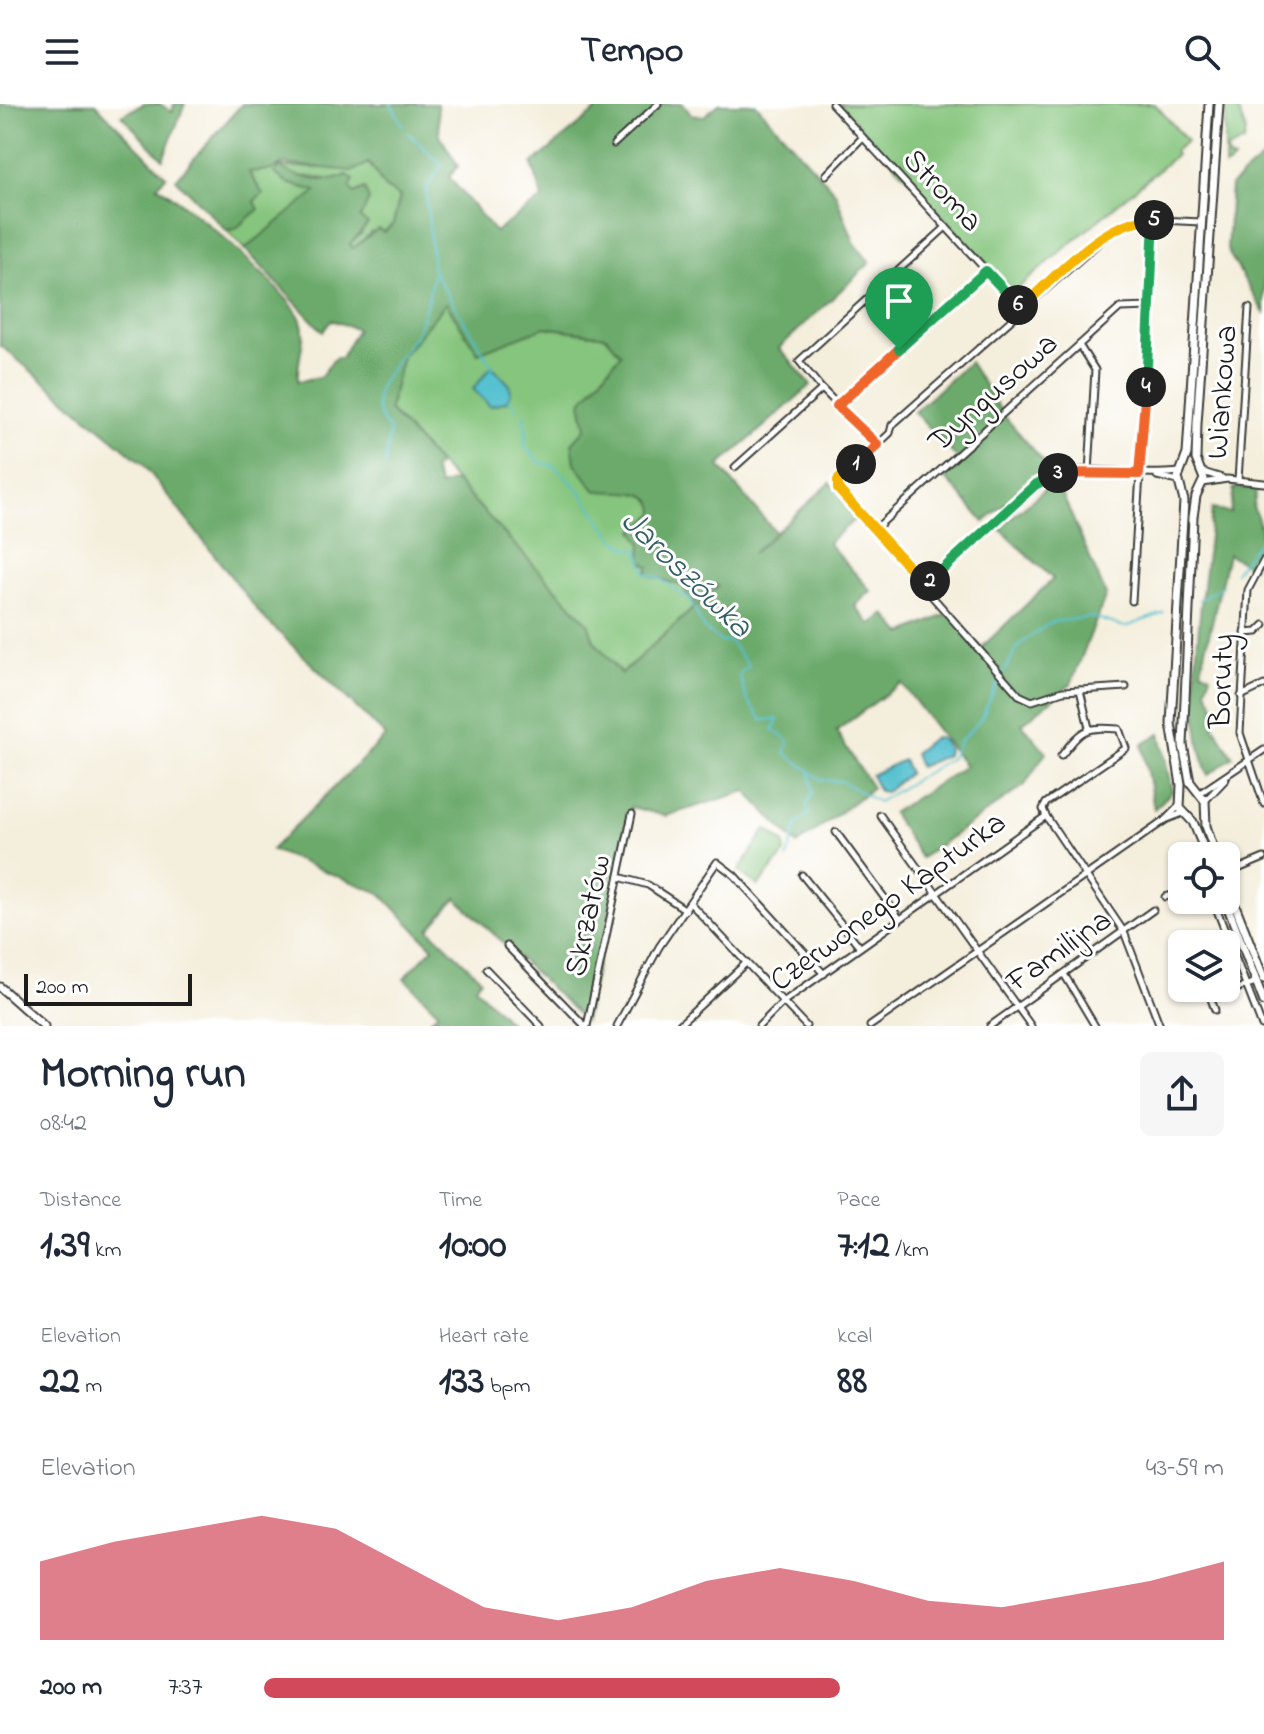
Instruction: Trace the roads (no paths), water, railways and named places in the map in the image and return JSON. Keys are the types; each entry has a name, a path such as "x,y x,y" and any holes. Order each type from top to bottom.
{"main road":[{"path":"1200,842 1184,812 1171,723 1184,501 1180,477 1187,454 1209,104"},
{"path":"1212,842 1201,799 1187,769 1182,719 1193,517 1202,485 1196,459 1197,424 1219,104"},
{"path":"1180,477 1192,465 1201,470"},
{"path":"1180,477 1192,491 1202,485"},
{"path":"1181,796 1190,791 1201,799"},
{"path":"1184,812 1201,799"},
{"path":"1231,914 1260,980"},
{"path":"1237,914 1260,980 1264,1002"},
{"path":"0,987 44,1026"}],"street":[{"path":"614,144 658,104"},
{"name":"Stroma","path":"832,104 1021,308"},
{"path":"826,175 862,138"},
{"path":"1126,687 1080,690 1025,700 838,489 838,480 890,433 892,425 1021,308 1112,231 1131,220 1201,222"},
{"path":"1132,601 1156,220"},
{"path":"878,445 837,406 799,361 946,227"},
{"path":"837,406 986,271"},
{"name":"Dyngusowa","path":"874,530 1120,308 1150,307"},
{"name":"Wiankowa","path":"1238,480 1249,308"},
{"path":"1079,345 1095,370 1089,472"},
{"path":"735,467 822,389"},
{"path":"1201,470 1227,479 1264,483"},
{"path":"925,585 1041,481 1060,472 1180,477"},
{"path":"1202,485 1227,479"},
{"name":"Boruty","path":"1264,560 1248,590 1240,733 1264,804"},
{"path":"1245,633 1257,632 1264,625"},
{"path":"1241,696 1255,693 1264,685"},
{"path":"1061,756 1081,730 1089,728 1080,690"},
{"name":"Czerwonego Kapturka","path":"759,1026 783,1002 1046,816 1043,809 1046,803 1126,748 1119,729 1089,728"},
{"path":"1201,799 1264,750"},
{"path":"870,1026 1086,873 1164,821 1184,812"},
{"name":"Skrzatów","path":"586,1026 632,814"},
{"path":"880,815 1031,1026"},
{"path":"1046,816 1124,932 1160,1026"},
{"path":"836,832 900,919"},
{"path":"1240,868 1264,858"},
{"path":"617,1026 659,947 717,862 745,886 824,974"},
{"path":"802,875 860,947"},
{"path":"619,877 648,885 686,910"},
{"path":"691,904 806,1026"},
{"name":"Familijna","path":"990,1026 1153,910"},
{"path":"1219,914 1262,1026"},
{"name":"Skrzatów","path":"507,946 586,1026"},
{"path":"678,1026 746,963"},
{"name":"Skrzatów","path":"486,969 541,1026"},
{"path":"1064,974 1095,1026"},
{"path":"1240,989 1260,980"},
{"path":"1212,1002 1215,1010"}],"water":[{"path":"492,366 509,384 511,392 507,401 490,406 473,389"},
{"path":"934,737 940,738 948,748 947,755 919,767 914,753"},
{"path":"903,760 909,773 885,792 879,791 871,775"}],"waterway":[{"path":"391,104 403,126"},
{"path":"408,133 442,165 426,189 433,271 493,368"},
{"path":"385,465 390,430 380,416 376,403 378,391 418,329 433,274"},
{"path":"509,398 518,410"},
{"name":"Jaroszówka","path":"523,415 527,434 524,445 541,463 553,465 579,490 613,537 629,549 638,550 646,574 656,576 689,599 704,628 721,642 729,641 749,666 739,674 747,700 762,720 778,719 773,730 789,741 785,753 822,780 841,781 878,802 951,758 959,742 981,719 1000,678"},
{"name":"Jaroszówka","path":"1235,572 1264,534"},
{"path":"1199,600 1222,586"},
{"name":"Jaroszówka","path":"1003,673 1020,644 1051,622 1092,617 1125,627 1164,613"},
{"path":"787,859 797,824 809,814 807,804 813,791 810,774"}]}
